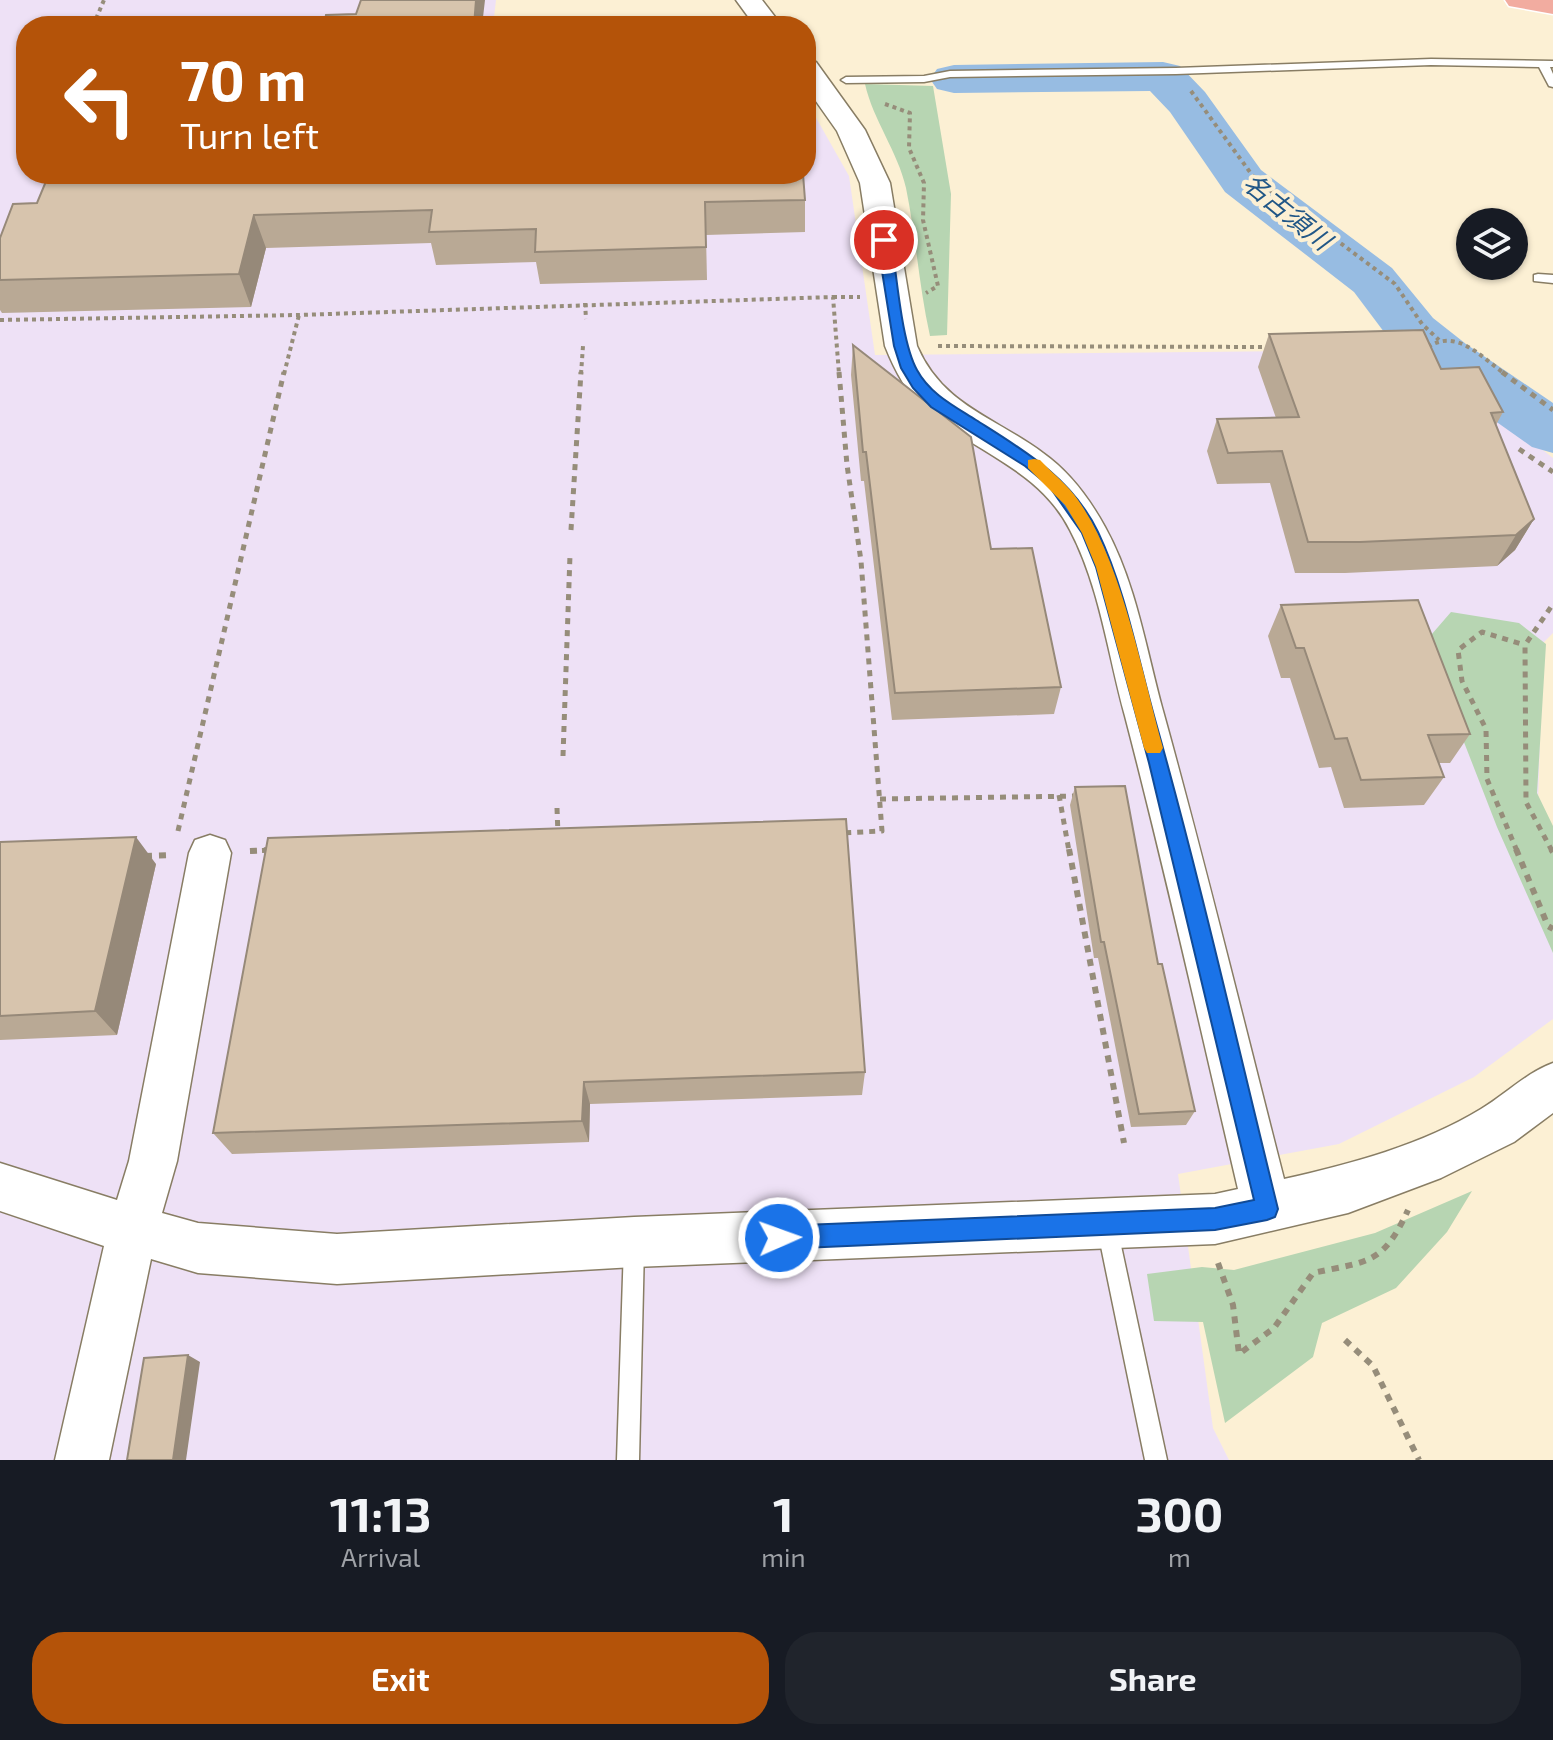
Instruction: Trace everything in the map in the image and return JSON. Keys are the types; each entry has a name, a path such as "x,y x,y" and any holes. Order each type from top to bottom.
{"highway":[{"path":"1519,0 1553,5"}],"street":[{"path":"749,0 761,16"},
{"path":"816,82 851,130 875,183 901,346 908,368 936,403 1031,462 1071,501 1090,532 1104,567 1158,763 1267,1209"},
{"path":"82,1460 133,1227 153,1161 191,854"},
{"path":"0,1187 58,1208 198,1248 337,1259 634,1242 1215,1219 1348,1189 1441,1154 1497,1126 1553,1085"}],"lane":[{"path":"846,80 924,79 950,74 1176,71 1431,62 1548,64 1553,84"},
{"path":"1538,278 1553,279"},
{"path":"1107,1224 1156,1460"},
{"path":"628,1460 634,1242"}],"path":[{"path":"1176,71 1255,179 1395,284 1422,324 1439,340"},
{"path":"882,103 910,113 909,148 924,183 923,220 938,286 921,296"},
{"path":"833,297 847,465 861,561 882,831 836,833"},
{"path":"0,320 299,315 585,303 873,298"},
{"path":"585,303 586,319"},
{"path":"191,854 271,423 299,315"},
{"path":"1420,352 1439,340 1460,341 1553,410"},
{"path":"571,530 583,346"},
{"path":"901,346 1270,347"},
{"path":"1519,449 1553,472"},
{"path":"563,756 570,555"},
{"path":"1553,604 1525,645 1526,802 1553,852"},
{"path":"1525,645 1482,632 1458,650 1462,681 1486,729 1487,779 1548,926 1553,929"},
{"path":"1059,795 1124,1143"},
{"path":"880,799 1089,797"},
{"path":"557,808 558,843"},
{"path":"143,856 288,850"},
{"path":"1215,1254 1233,1305 1239,1354 1274,1328 1313,1273 1381,1257 1395,1242 1410,1205"},
{"path":"1345,1340 1373,1366 1419,1460"}],"shaded area":[{"path":"0,0 496,0 494,16 16,16 16,184 816,184 816,118 849,176 875,355 1416,350 1553,458 1553,633 1543,643 1538,803 1553,829 1553,1019 1474,1077 1339,1144 1178,1174 1213,1428 1229,1460 0,1460"}],"green space":[{"path":"865,84 933,86 951,194 947,335 930,336 906,188"},
{"path":"1451,612 1519,623 1546,644 1537,793 1553,826 1553,953 1497,827 1425,642"},
{"path":"1472,1191 1447,1232 1396,1288 1322,1323 1313,1357 1225,1423 1203,1322 1154,1321 1147,1274 1202,1267 1234,1270 1375,1233"}],"building":[{"path":"361,0 476,0 475,16 326,16 356,14"},
{"path":"45,184 804,184 805,200 705,202 706,247 535,252 536,229 429,232 432,210 254,215 239,274 0,280 0,238 13,204 37,203"},
{"path":"1423,330 1441,369 1479,367 1503,412 1491,413 1534,519 1516,535 1308,542 1282,451 1228,453 1217,419 1299,417 1269,334"},
{"path":"853,345 971,437 991,549 1032,548 1061,687 895,693 866,452 863,452"},
{"path":"1418,600 1470,734 1428,735 1444,777 1361,780 1347,738 1335,739 1304,648 1296,648 1281,605"},
{"path":"1125,786 1158,964 1162,964 1195,1111 1139,1114 1104,942 1101,942 1075,787"},
{"path":"846,819 865,1072 584,1082 582,1121 213,1133 268,838"},
{"path":"136,837 95,1011 0,1016 0,842"},
{"path":"188,1355 173,1460 127,1460 144,1358"}],"waterway":[{"name":"名古須川","path":"954,79 1163,76 1188,102 1243,181 1373,280 1413,331 1446,358 1553,432"}],"slow traffic":[{"path":"1034,464 1071,501 1090,532 1104,567 1154,748"}],"route":[{"path":"779,1238 1215,1219 1267,1209 1158,763 1104,567 1090,532 1055,482 1006,445 936,403 908,368 901,346 884,240"}]}
